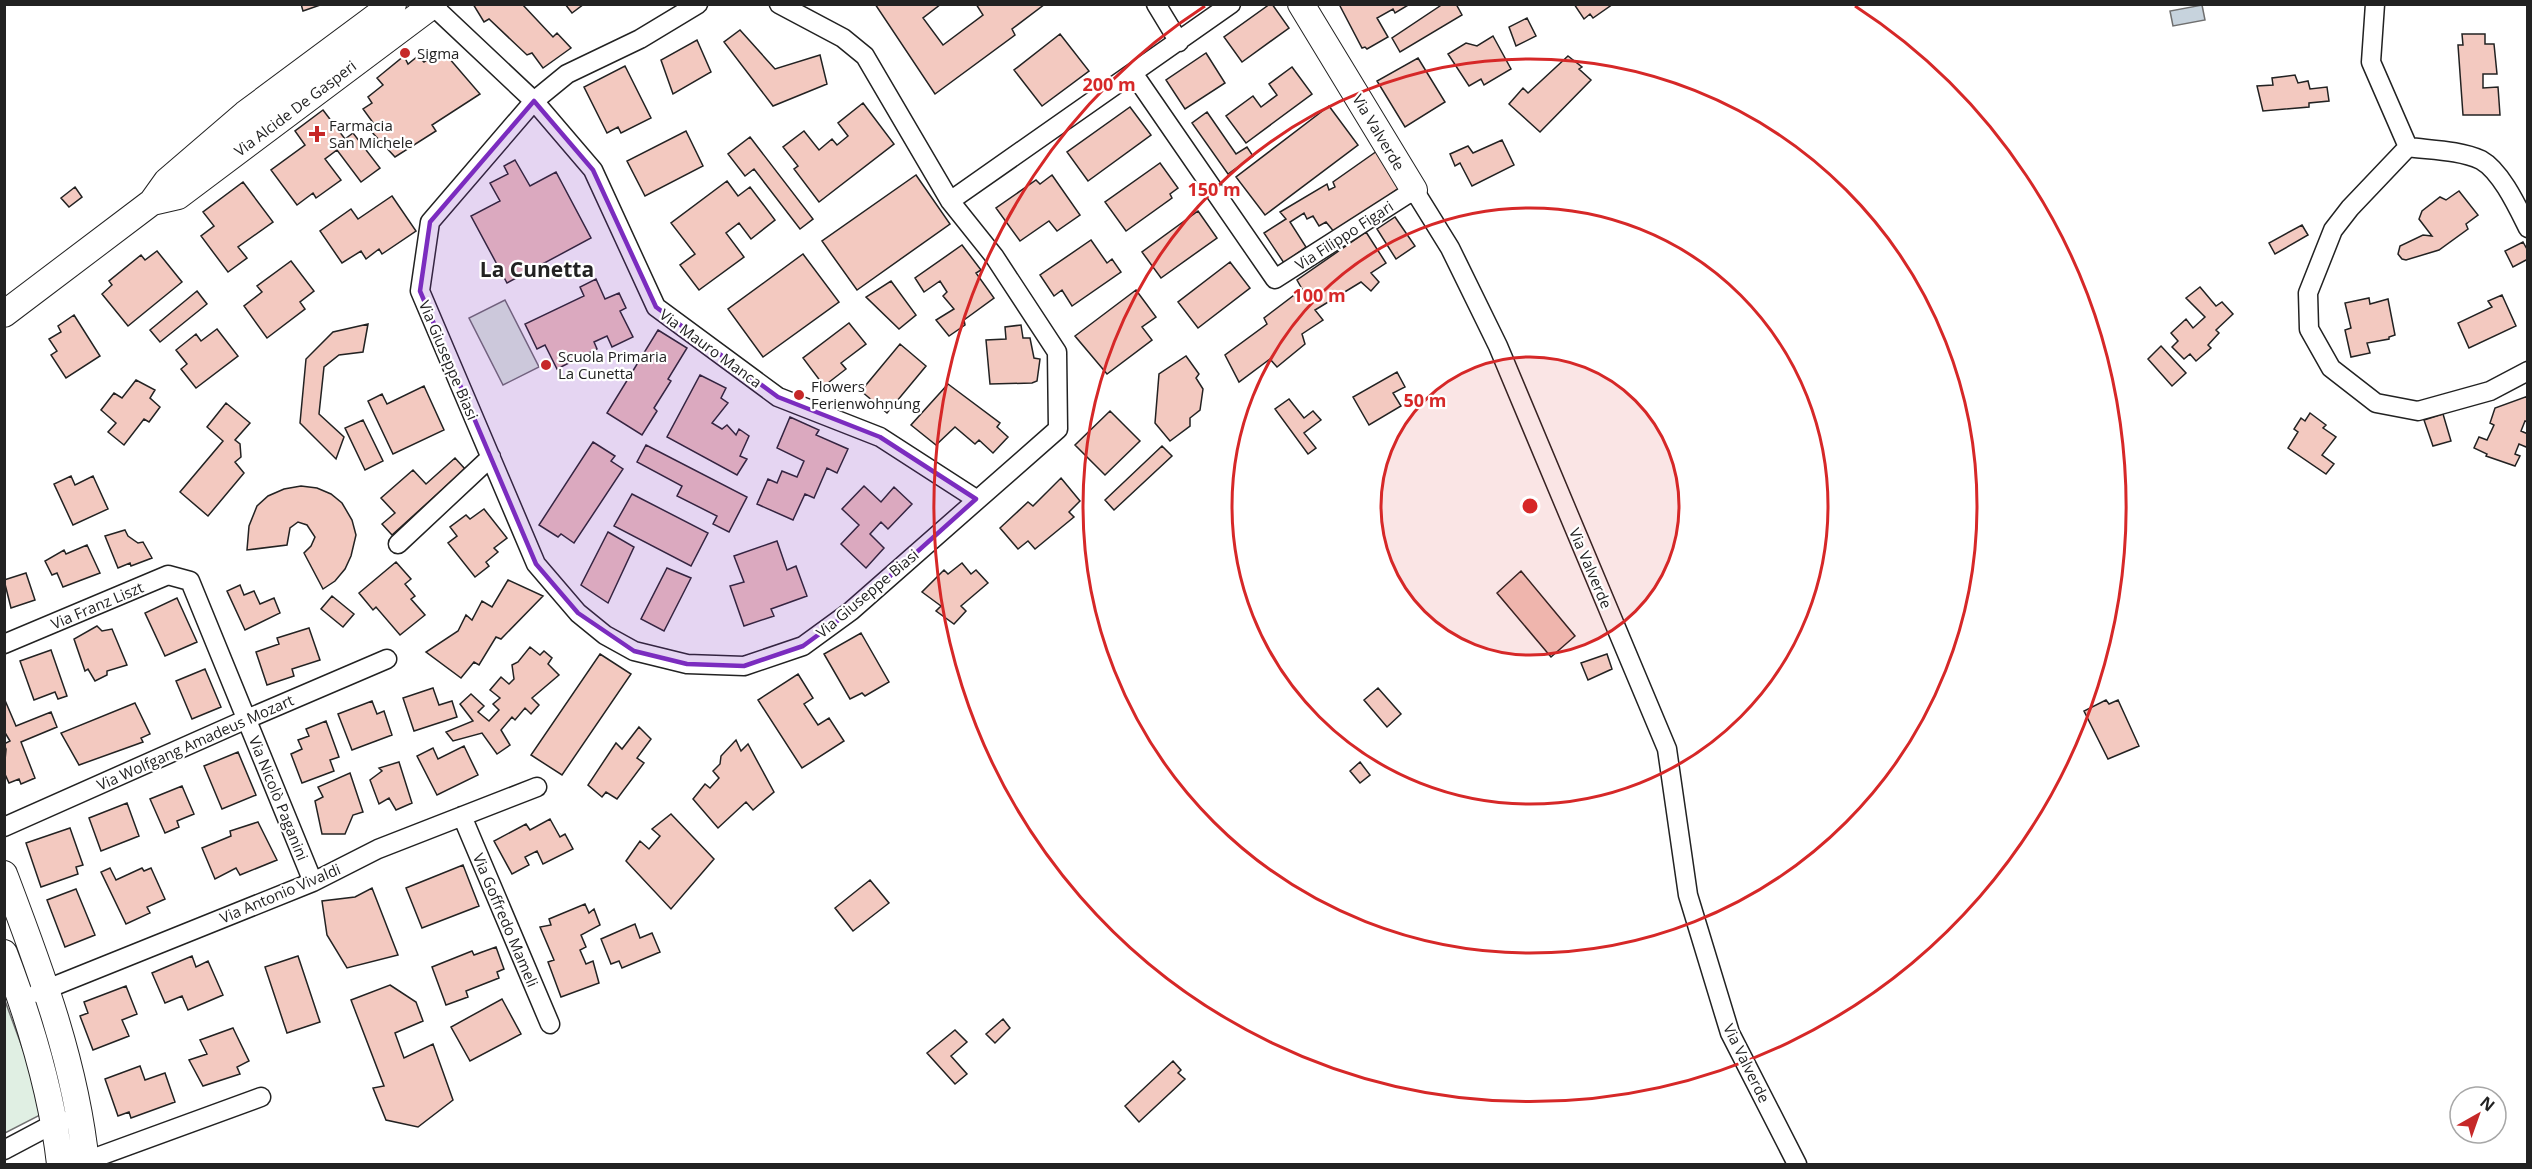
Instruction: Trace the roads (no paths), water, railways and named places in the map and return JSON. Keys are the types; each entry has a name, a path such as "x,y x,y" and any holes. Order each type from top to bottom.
{"street":[{"name":"Via Alcide De Gasperi","path":"4,314 152,202 167,181 245,114 393,4"},
{"name":"Via Giuseppe Biasi","path":"698,4 640,39 567,74 534,101 430,222 420,291 536,564 578,613 605,635 634,651 687,664 744,666 803,646 851,610 1058,429 1057,352 994,256 950,201 865,56 843,38 779,4"},
{"path":"1156,4 1179,42"},
{"path":"950,201 1231,4"},
{"name":"Via Valverde","path":"1301,4 1450,248 1498,346 1667,749 1688,895 1730,1034 1797,1164"},
{"path":"2375,4 2371,62 2408,147"},
{"name":"Via Alcide De Gasperi","path":"152,202 177,196 432,5"},
{"name":"Via Mauro Manca","path":"432,5 534,101 593,170 656,307 778,397 880,437 976,499"},
{"name":"Via Filippo Figari","path":"1134,73 1275,279 1414,190"},
{"path":"2408,147 2465,155 2482,160 2502,180 2528,228"},
{"path":"2408,147 2350,208 2333,230 2308,293 2309,330 2331,368 2376,403 2418,411 2490,391 2528,371"},
{"path":"398,544 491,458"},
{"name":"Via Franz Liszt","path":"4,644 168,575 190,581"},
{"name":"Via Nicolò Paganini","path":"190,581 313,882"},
{"name":"Via Wolfgang Amadeus Mozart","path":"4,826 387,659"},
{"name":"Via Antonio Vivaldi","path":"22,999 313,882 378,849 537,786"},
{"name":"Via Goffredo Mameli","path":"462,816 550,1024"},
{"path":"4,874 48,989 80,1116 86,1163 261,1097"},
{"path":"4,953 22,999 55,1123 60,1164"},
{"path":"4,1150 55,1123 80,1116"}],"place":[{"name":"Sigma","path":"405,53"},
{"name":"Farmacia San Michele","path":"317,134"},
{"name":"Scuola Primaria La Cunetta","path":"546,365"},
{"name":"Flowers Ferienwohnung","path":"799,395"}],"district":[{"name":"La Cunetta","path":"537,269"}]}
